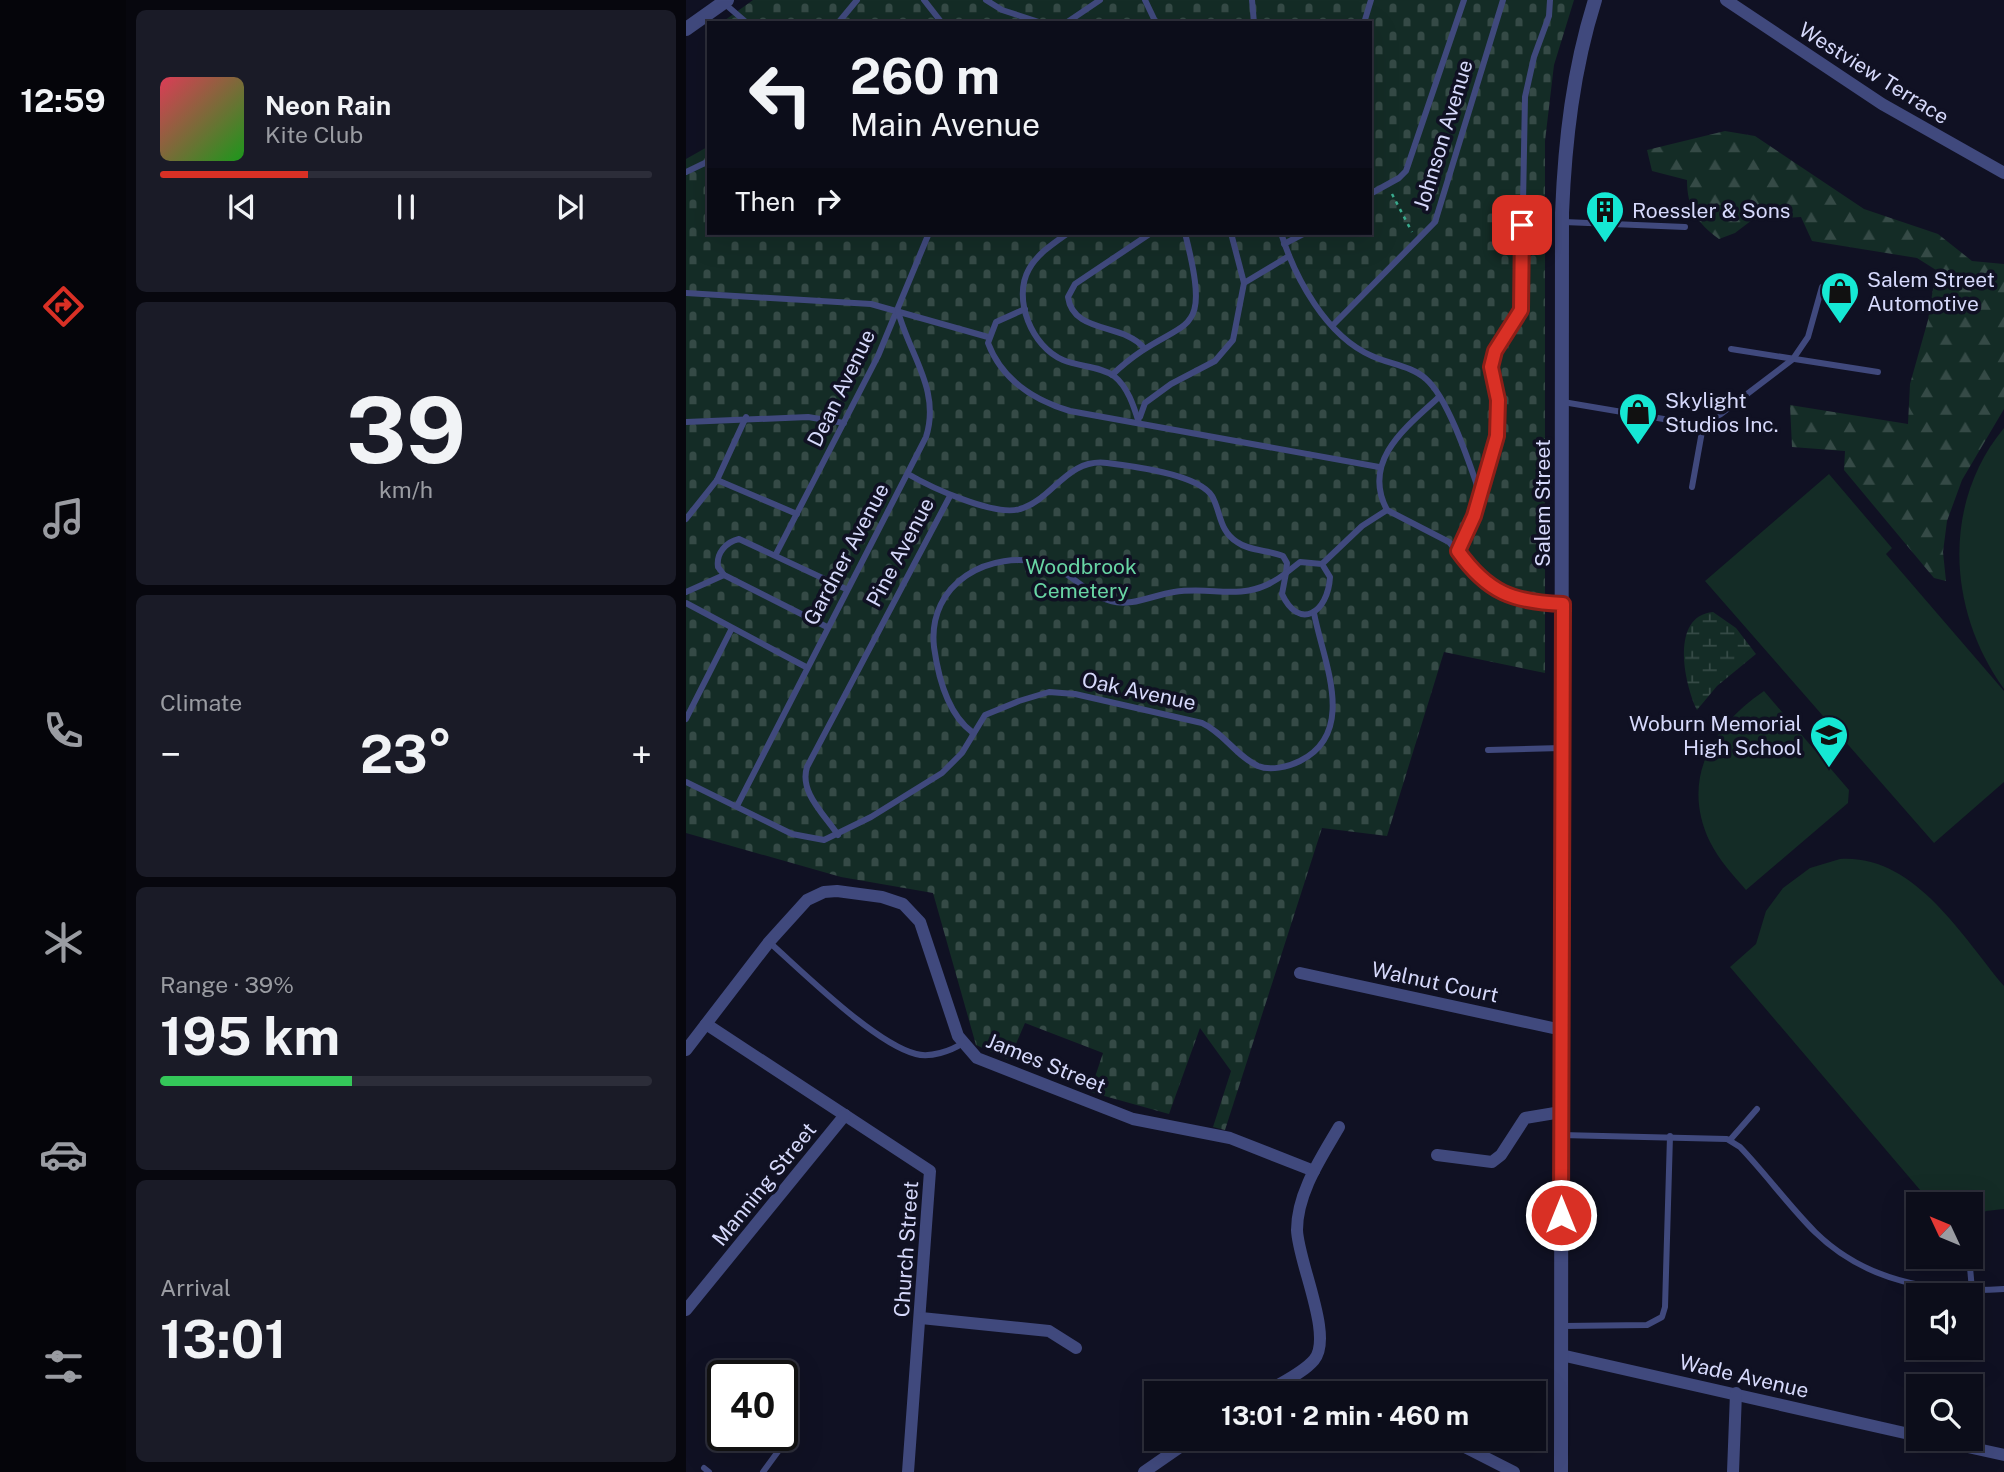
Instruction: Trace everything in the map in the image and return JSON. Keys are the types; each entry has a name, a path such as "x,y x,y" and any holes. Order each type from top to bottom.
{"street":[{"name":"Salem Street","path":"1561,1472 1562,222 1570,107 1580,52 1595,0"},
{"name":"Westview Terrace","path":"1726,0 1882,104 2004,173"},
{"path":"686,29 725,1"},
{"name":"James Street","path":"769,942 812,897 830,891 895,900 909,909 924,929 963,1043 981,1061 1133,1119 1230,1138 1314,1171"},
{"path":"686,1050 769,942"},
{"name":"Walnut Court","path":"1300,973 1562,1030"},
{"name":"Church Street","path":"706,1024 930,1171 908,1472"},
{"path":"1437,1155 1492,1162 1501,1155 1524,1118 1561,1112"},
{"name":"Manning Street","path":"686,1310 845,1115"},
{"path":"1283,1381 1310,1363 1321,1344 1297,1230 1299,1209 1314,1171 1339,1127"},
{"path":"921,1318 1049,1331 1076,1348"},
{"name":"Wade Avenue","path":"1561,1355 1906,1433"},
{"path":"1733,1472 1736,1393"},
{"path":"1983,1450 2004,1455"},
{"path":"1144,1472 1175,1451"},
{"path":"1473,1451 1514,1472"}],"lane":[{"path":"840,21 857,0"},
{"path":"924,0 940,21"},
{"path":"986,0 1002,10 1036,21"},
{"path":"1069,21 1099,0"},
{"path":"1145,0 1154,21"},
{"path":"1252,0 1254,21"},
{"path":"1365,21 1371,0"},
{"path":"1372,193 1406,171 1464,0"},
{"name":"Johnson Avenue","path":"1333,325 1417,243 1439,213 1503,0"},
{"path":"1458,551 1474,516 1479,491 1497,436 1498,400 1492,379 1492,361 1521,310 1525,97 1534,57 1549,16 1550,0"},
{"path":"725,1 745,21"},
{"path":"686,172 707,161"},
{"path":"1562,222 1685,227"},
{"name":"Dean Avenue","path":"776,554 845,423 898,311 928,235"},
{"path":"1065,235 1035,259 1027,271 1023,286 1025,309 1034,335 1050,353 1112,375 1130,397 1139,423"},
{"path":"1144,348 1126,335 1080,319 1070,307 1068,297 1075,284 1148,235"},
{"path":"1112,375 1144,348 1191,321 1197,309 1197,283 1185,235"},
{"path":"1139,423 1145,403 1171,384 1215,361 1238,330 1244,283 1232,235"},
{"path":"1282,235 1289,256 1315,304 1333,325 1361,350 1418,373 1428,380 1439,397 1479,491"},
{"path":"1284,244 1300,235"},
{"path":"1244,283 1289,256"},
{"path":"1563,402 1703,426 1766,383 1793,359 1808,337 1822,287"},
{"path":"686,293 871,304 988,337"},
{"path":"1025,309 1008,314 996,322 988,337 990,348 1003,370 1033,397 1070,411 1379,467"},
{"name":"Gardner Avenue","path":"737,806 926,437 932,414 930,395 903,332 898,311"},
{"path":"1731,349 1878,372"},
{"path":"1439,397 1397,439 1379,467 1378,488 1387,510 1438,535 1458,551 1478,576 1507,596 1526,603 1563,604"},
{"path":"686,519 717,481 746,417"},
{"path":"686,422 746,417 808,417 845,423"},
{"path":"1692,486 1703,426"},
{"name":"Pine Avenue","path":"838,835 806,789 803,780 807,767 950,496 999,509 1019,510 1045,494 1073,469 1092,462 1181,477 1200,484 1209,493 1220,522 1235,542 1283,556 1287,563 1286,573"},
{"path":"908,474 950,496"},
{"path":"717,481 797,513"},
{"path":"1322,565 1362,526 1387,510"},
{"path":"827,626 722,573 717,561 720,553 735,540 748,541 846,590"},
{"path":"972,732 953,711 934,642 938,617 948,595 974,569 1005,560 1047,564 1104,598 1123,602 1187,590 1226,594 1242,592 1269,584 1300,562 1322,565 1329,572 1329,592 1320,610 1314,613 1298,610 1284,599 1281,588 1286,573"},
{"path":"686,592 722,573"},
{"path":"686,603 806,667"},
{"name":"Oak Avenue","path":"838,835 942,773 962,753 972,732 985,715 995,708 1049,692 1075,694 1202,723 1217,731 1259,766 1271,769 1292,764 1309,755 1325,741 1332,721 1334,704 1314,613"},
{"path":"686,719 733,628"},
{"path":"1488,750 1562,748"},
{"path":"686,782 801,836 824,840 838,835"},
{"path":"769,942 874,1031 911,1052 925,1055 950,1050 963,1043"},
{"path":"1730,1140 1757,1109"},
{"path":"1561,1135 1670,1136 1730,1140 1743,1149 1812,1229 1845,1256 1906,1284"},
{"path":"1561,1326 1647,1325 1662,1317 1665,1307 1670,1136"},
{"path":"1983,1289 2004,1287"},
{"path":"763,1472 778,1451"}],"path":[{"path":"1388,185 1417,243"}],"green space":[{"name":"Woodbrook Cemetery","path":"753,0 1574,0 1554,65 1545,141 1545,673 1444,652 1387,836 1322,828 1225,1130 1213,1127 1231,1071 1200,1028 1169,1114 1090,1092 1103,1053 1025,1023 1009,1060 976,1045 933,893 841,877 686,833 686,159 707,147 707,235 1372,235 1372,21 724,21"},
{"path":"1725,131 1755,136 1864,209 1938,234 1972,261 2004,264 2004,409 1962,480 1947,521 1943,552 1946,581 1934,578 1844,470 1845,451 1792,447 1790,405 1908,424 1910,384 1928,320 1936,270 1917,258 1812,241 1801,217 1752,220 1735,233 1719,239 1699,221 1691,207 1687,180 1652,171 1647,150"},
{"path":"2004,428 2004,689 1985,659 1972,626 1963,593 1959,558 1962,524 1970,490 1984,458"},
{"path":"1829,474 1892,548 1886,554 2004,691 2004,782 1934,843 1705,581"},
{"path":"1713,612 1736,628 1756,654 1717,686 1697,710 1685,668 1686,638 1691,625 1699,616"},
{"path":"1764,691 1849,790 1848,803 1746,890 1710,842 1698,797 1706,756 1716,738 1729,721"},
{"path":"1840,859 1867,861 1891,870 1934,902 2004,986 2004,1209 1983,1214 1983,1192 1922,1192 1730,967 1756,944 1766,911 1783,888 1810,868"}],"place":[{"name":"Roessler & Sons","path":"1605,244"},
{"name":"Salem Street Automotive","path":"1840,325"},
{"name":"Skylight Studios Inc.","path":"1638,446"},
{"name":"Woburn Memorial High School","path":"1829,769"}],"route":[{"path":"1522,225 1521,310 1495,351 1491,367 1498,400 1497,436 1468,534 1458,551 1478,576 1507,596 1526,603 1563,604 1561,1215"}]}
